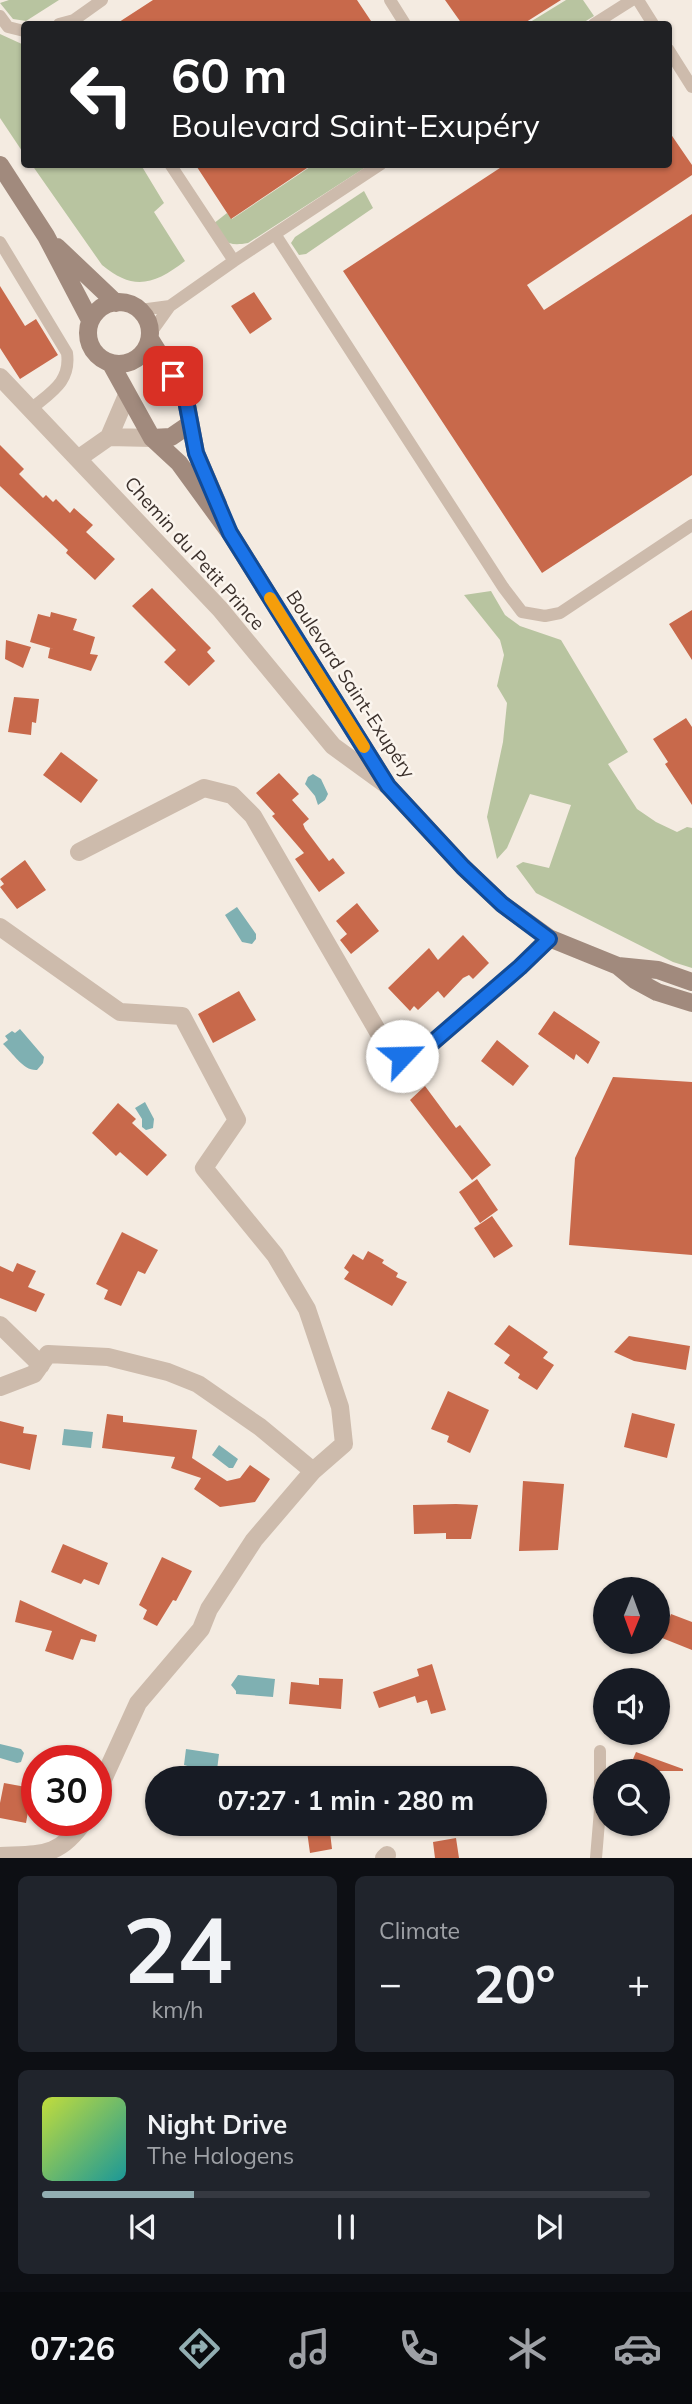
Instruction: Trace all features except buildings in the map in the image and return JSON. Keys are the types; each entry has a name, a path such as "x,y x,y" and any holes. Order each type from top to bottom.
{"main road":[{"path":"0,165 46,236 90,320"},
{"path":"46,236 116,303"},
{"path":"116,303 131,304 140,310 147,318 150,337 147,349 140,358 130,363 111,364 94,353 87,335 90,320 100,308 116,303"},
{"name":"Boulevard Saint-Exupéry","path":"150,337 185,395 196,453 230,533"},
{"name":"Boulevard Saint-Exupéry","path":"111,364 152,438 179,463 230,533 388,786 463,867 502,904 549,939 618,966 635,981 657,992 692,1003"},
{"path":"152,438 172,438 190,424"},
{"path":"618,966 658,970 692,982"}],"street":[{"name":"Chemin du Petit Prince","path":"0,377 220,609 333,746 388,786"},
{"path":"79,458 109,438 127,396"},
{"path":"109,438 152,438"},
{"path":"79,852 204,788 232,796 253,816 388,1049 402,1056 418,1055 549,939"},
{"path":"0,927 120,1012 182,1016 237,1120 204,1168 275,1255 307,1309 341,1407 344,1444 313,1471 254,1540 222,1588 201,1629 138,1703 112,1760"},
{"path":"0,1325 41,1365"},
{"path":"0,1387 34,1374 48,1354 108,1357 168,1371 198,1384 260,1427 313,1471"},
{"path":"0,1856 40,1855 64,1844 71,1836"}],"lane":[{"path":"77,21 102,0"},
{"path":"390,0 403,21"},
{"path":"599,21 632,0"},
{"path":"638,0 651,21"},
{"path":"0,16 8,27 21,30"},
{"path":"672,55 692,87"},
{"path":"173,168 234,261"},
{"path":"150,337 170,306 374,168"},
{"path":"275,234 503,587 522,612 545,616 560,612 692,526"},
{"path":"0,242 67,353 69,365 66,377 31,409"},
{"path":"140,310 170,306"},
{"path":"596,1858 600,1810 600,1751"}],"green space":[{"path":"9,0 59,0 26,21 13,19 0,3"},
{"path":"566,0 583,0 594,16 586,21 532,21"},
{"path":"0,34 21,44 21,150 0,118"},
{"path":"34,168 143,168 164,203 154,212 185,261 163,275 144,282 124,279 102,265"},
{"path":"308,168 364,168 248,243 235,244 226,241 213,224 227,213 232,219"},
{"path":"364,191 373,208 306,254 299,255 291,243 295,237"},
{"path":"491,591 505,615 520,626 561,640 628,752 608,764 637,809 677,832 687,827 692,828 692,968 673,962 536,893 516,866 523,862 549,868 571,805 530,794 507,848 497,859 487,817 503,742 507,703 497,686 504,655 500,640 464,595"}],"water":[{"path":"313,774 321,779 328,794 318,805 315,796 305,784"},
{"path":"237,907 256,934 252,944 242,942 225,915"},
{"path":"20,1029 44,1057 37,1070 23,1065 3,1044 8,1040 5,1036"},
{"path":"145,1102 154,1119 153,1128 146,1130 142,1127 142,1119 135,1108"},
{"path":"64,1429 93,1432 91,1448 62,1445"},
{"path":"219,1445 238,1459 233,1468 229,1468 212,1455"},
{"path":"238,1675 275,1679 273,1697 236,1694 231,1685"},
{"path":"0,1744 21,1749 21,1762 0,1758"},
{"path":"186,1749 219,1754 218,1766 184,1765"}],"slow traffic":[{"path":"270,598 364,747"}],"route":[{"path":"173,376 185,395 196,453 230,533 388,786 463,867 502,904 549,939 418,1055 402,1056"}]}
